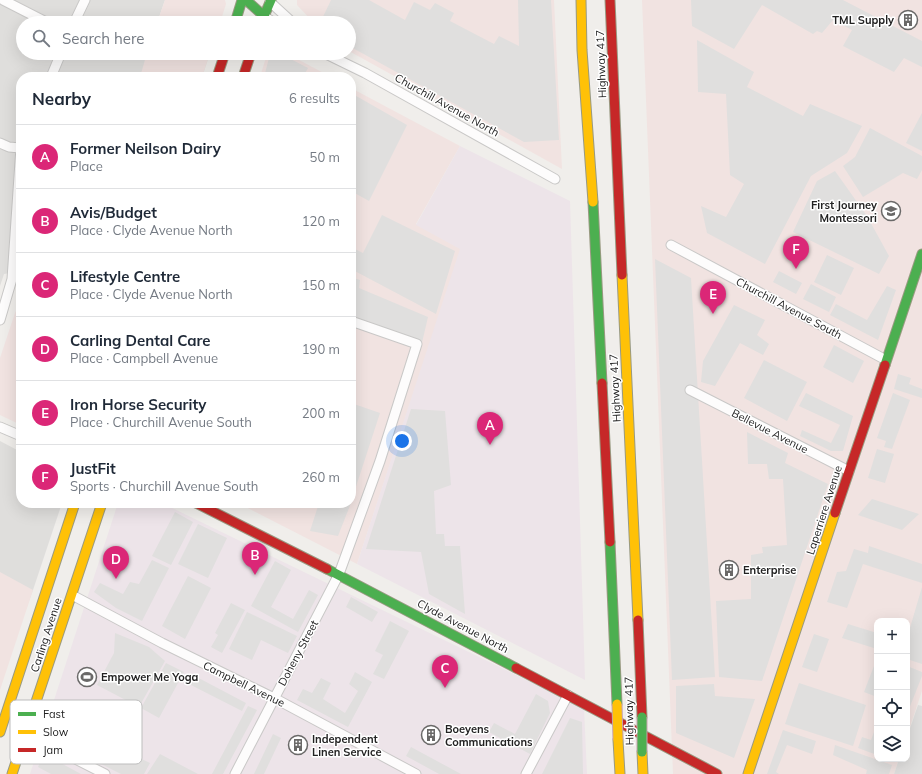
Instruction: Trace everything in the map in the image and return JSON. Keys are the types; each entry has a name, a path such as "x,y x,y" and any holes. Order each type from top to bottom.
{"main road":[{"path":"236,16 242,0"},
{"path":"246,0 260,16"},
{"path":"581,0 582,50 595,226 620,774"},
{"name":"Highway 417","path":"610,0 626,375 634,506 643,774"},
{"path":"264,16 270,1"},
{"path":"219,72 223,60"},
{"path":"245,72 249,60"},
{"name":"Laperriere Avenue","path":"748,774 922,254"},
{"name":"Carling Avenue","path":"10,700 73,508"},
{"name":"Carling Avenue","path":"37,700 100,508"},
{"name":"Clyde Avenue North","path":"206,508 339,574 717,774"},
{"name":"Carling Avenue","path":"0,732 10,701"},
{"name":"Carling Avenue","path":"12,774 16,764"}],"street":[{"path":"2,0 34,16"},
{"path":"77,16 85,0"},
{"path":"270,1 286,16"},
{"path":"53,72 58,60"},
{"name":"Churchill Avenue North","path":"339,60 555,179"},
{"path":"0,143 8,147 16,147"},
{"path":"0,320 12,278 16,220"},
{"name":"Churchill Avenue South","path":"671,245 886,360"},
{"name":"Doheny Street","path":"235,774 339,574 380,461 417,344 356,323"},
{"name":"Bellevue Avenue","path":"690,390 849,472"},
{"path":"0,427 16,434"},
{"name":"Campbell Avenue","path":"72,595 162,643 274,698 416,774"},
{"path":"526,774 568,695"},
{"path":"85,764 105,774"}],"shaded area":[{"path":"0,0 165,0 159,16 16,16 16,60 208,60 204,72 16,72 16,272 4,274 0,286"},
{"path":"165,0 225,0 226,4 222,16 159,16"},
{"path":"297,0 554,0 562,169 356,55 356,16 307,16 297,5"},
{"path":"331,0 369,0 405,20 414,2 430,10 435,3 454,13 450,21 494,44 499,36 519,46 518,0 551,0 559,140 524,142 356,50 356,16 323,16"},
{"path":"642,0 922,0 922,691 910,727 910,618 874,618 874,762 898,762 894,774 673,774"},
{"path":"691,0 843,0 922,41 922,67 904,58 894,72 843,46 852,30 833,20 822,33 817,31 813,34 762,5 734,49 692,26"},
{"path":"697,40 754,72 747,87 803,116 810,104 862,126 847,153 811,176 765,264 707,233 701,206 726,217 744,184 730,175 726,94 698,92"},
{"path":"145,60 208,60 204,72 141,72"},
{"path":"265,60 299,60 322,72 262,72"},
{"path":"268,60 293,60 308,68 306,72 265,72"},
{"path":"356,91 460,146 416,224 461,249 357,564 248,508 356,508"},
{"path":"356,96 407,125 369,201 356,194"},
{"path":"922,113 922,151 906,143"},
{"path":"870,128 922,156 922,170 917,179 903,173 863,197 843,166 855,157"},
{"path":"460,146 570,201 585,680 357,564 460,249 416,225"},
{"path":"835,171 867,216 889,256 879,274 793,232 817,181"},
{"path":"382,215 455,251 436,314 356,272 356,250 363,253"},
{"path":"827,255 854,268 841,295 814,282"},
{"path":"655,259 691,278 715,677 672,680"},
{"path":"779,271 802,283 796,294 773,282"},
{"path":"356,279 360,280 359,288 428,317 421,347 356,328"},
{"path":"811,284 836,297 829,312 803,299"},
{"path":"887,286 896,290 878,340 830,315 836,304 867,320"},
{"path":"734,305 765,320 757,335 769,344 763,355 740,343 715,386 701,382 703,361"},
{"path":"16,311 16,423 0,415 0,358"},
{"path":"834,345 864,361 853,383 823,367"},
{"path":"764,360 807,382 787,421 744,398"},
{"path":"898,374 911,378 909,384 922,389 922,398 894,389"},
{"path":"806,393 853,416 843,451 831,451 800,436 802,430 831,443 840,425 799,406"},
{"path":"893,393 910,400 892,449 884,447 886,441 877,438"},
{"path":"356,405 380,413 356,487"},
{"path":"411,409 445,411 451,485 434,491 436,534 444,534 445,546 460,546 465,614 429,594 421,552 366,549"},
{"path":"747,432 788,453 785,463 828,484 762,681 719,677 716,601 751,599 751,555 763,553 762,547 787,545 783,479 769,479 767,464 748,464"},
{"path":"0,441 16,449 16,508 60,508 33,590 0,678"},
{"path":"877,449 894,454 885,483 868,478"},
{"path":"872,499 919,514 902,530 858,515"},
{"path":"116,508 172,508 584,708 587,774 30,774 33,764 142,764 142,700 54,700"},
{"path":"317,508 349,508 338,536 310,531"},
{"path":"175,512 193,522 171,565 152,556"},
{"path":"198,524 227,538 208,578 178,564"},
{"path":"869,546 922,564 922,583 863,564 847,608 827,602 837,572 846,571 854,549 868,553"},
{"path":"152,560 169,568 142,621 116,608 94,592 100,583 123,594 130,582 139,584"},
{"path":"275,561 291,570 271,607 293,619 309,590 318,595 298,632 251,606"},
{"path":"0,572 33,590 0,690"},
{"path":"188,576 211,588 185,639 162,626"},
{"path":"922,587 922,664 910,660 910,628"},
{"path":"351,597 378,612 372,622 346,607"},
{"path":"231,603 245,610 222,653 211,647 218,635 215,633"},
{"path":"247,612 297,636 288,653 261,640 252,660 229,649"},
{"path":"390,621 409,631 384,679 373,674 383,655 375,651"},
{"path":"848,624 874,632 874,648 842,638"},
{"path":"115,633 149,647 165,661 142,702 142,700 126,700 97,685 114,653"},
{"path":"814,634 829,639 817,672 802,667"},
{"path":"166,663 184,672 159,718 142,709"},
{"path":"874,666 874,696 864,692"},
{"path":"910,667 922,672 922,676 910,706"},
{"path":"355,672 372,682 348,727 297,700 303,689 312,693 321,678 331,683 323,699 345,713 358,691 349,684"},
{"path":"191,674 246,703 242,711 187,683"},
{"path":"799,683 866,705 853,746 785,724"},
{"path":"714,684 715,696 755,699 734,758 676,733 676,686"},
{"path":"536,694 548,701 550,713 530,754 489,732 494,723 515,734"},
{"path":"918,705 922,706 922,774 894,774 898,762 910,762 910,728"},
{"path":"248,706 257,710 223,774 212,774"},
{"path":"570,718 582,722 583,774 542,774"},
{"path":"783,730 816,741 812,754 787,745 776,772 779,774 767,774"},
{"path":"874,732 874,754 858,748 862,737 871,740"},
{"path":"273,734 281,738 264,774 254,774"},
{"path":"835,745 874,759 874,762 883,762 892,765 889,774 866,774 867,770 833,755"},
{"path":"411,747 461,774 439,774 406,756"},
{"path":"160,754 198,774 147,774"},
{"path":"142,759 150,763 144,774 121,774 101,764 142,764"},
{"path":"39,764 62,764 81,774 51,774 38,767"}],"traffic: fast":[{"path":"237,16 242,0"},
{"path":"246,0 264,16"},
{"path":"264,16 271,0"},
{"path":"593,202 602,383"},
{"path":"885,365 922,254"},
{"path":"610,542 617,704"},
{"path":"327,569 516,668"},
{"path":"642,717 642,752"}],"traffic: slow":[{"path":"581,0 582,50 593,202"},
{"path":"622,275 638,620"},
{"path":"10,700 73,508"},
{"path":"37,700 100,508"},
{"path":"748,774 835,513"},
{"path":"0,732 10,701"},
{"path":"617,704 618,740"},
{"path":"618,740 620,774"},
{"path":"642,752 643,774"},
{"path":"12,774 15,764"}],"traffic: jam":[{"path":"610,0 622,275"},
{"path":"219,72 223,60"},
{"path":"245,72 249,60"},
{"path":"835,513 885,365"},
{"path":"602,383 610,542"},
{"path":"206,508 327,569"},
{"path":"638,620 642,717"},
{"path":"516,668 717,774"}],"place":[{"name":"TML Supply","path":"908,20"},
{"name":"First Journey Montessori","path":"891,211"},
{"name":"JustFit","path":"796,269"},
{"name":"Iron Horse Security","path":"713,314"},
{"name":"Former Neilson Dairy","path":"490,445"},
{"name":"Enterprise","path":"729,570"},
{"name":"Avis/Budget","path":"255,575"},
{"name":"Carling Dental Care","path":"116,579"},
{"name":"Empower Me Yoga","path":"87,677"},
{"name":"Lifestyle Centre","path":"445,688"},
{"name":"Boeyens Communications","path":"431,735"},
{"name":"Independent Linen Service","path":"298,745"}]}
